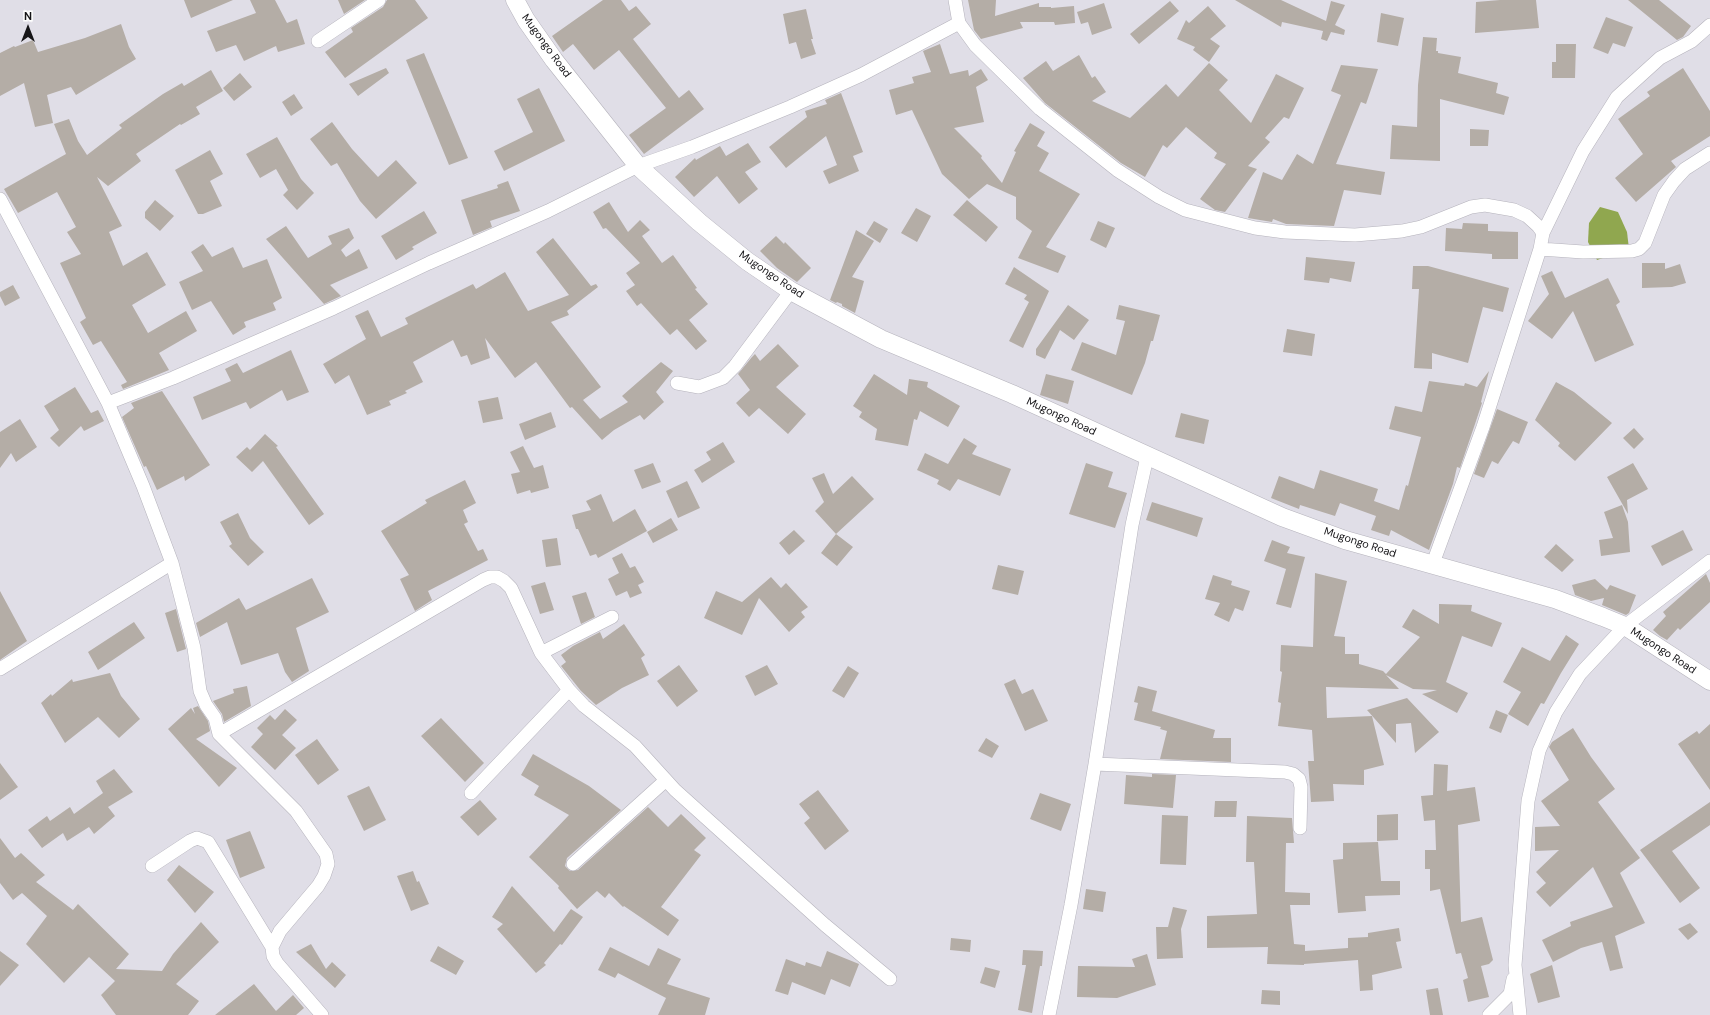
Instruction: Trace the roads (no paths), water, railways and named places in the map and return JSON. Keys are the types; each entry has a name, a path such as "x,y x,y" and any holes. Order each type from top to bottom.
{"street":[{"path":"318,41 379,0"},
{"name":"Mugongo Road","path":"515,0 526,20 554,60 638,166 699,222 729,246 791,291 880,339 1012,394 1147,457 1282,517 1345,540 1432,566 1555,599 1625,626 1710,681"},
{"path":"955,0 958,23 976,45 1040,109 1123,174 1159,197 1185,210 1255,228 1293,233 1355,235 1382,234 1415,228 1471,207 1485,205 1514,210 1527,216 1543,233"},
{"path":"108,403 173,378 334,308 429,263 548,211 638,166 692,147 790,107 861,75 958,23"},
{"path":"1432,566 1483,427 1540,249 1543,233 1582,151 1617,97 1660,58 1692,40 1710,25"},
{"path":"1540,249 1583,252 1632,251 1638,248 1645,243 1664,195 1670,186 1685,169 1710,154"},
{"path":"0,199 108,403 143,486 172,563 194,648 200,690 206,706 215,718 220,734 296,811 326,854 328,864 324,876 318,886 280,931 272,947"},
{"path":"677,383 699,387 723,378 735,366 791,291"},
{"path":"1049,1015 1071,906 1095,764 1132,525 1147,457"},
{"path":"1489,1015 1510,994 1515,965 1528,801 1538,751 1556,712 1580,674 1625,626 1710,561"},
{"path":"0,669 172,563"},
{"path":"220,734 490,577 497,577 511,588 540,653 569,690 584,706 635,746 666,780 825,925 890,979"},
{"path":"540,653 612,617"},
{"path":"471,793 569,690"},
{"path":"1095,764 1285,772 1293,774 1299,779 1301,787 1300,828"},
{"path":"573,864 666,780"},
{"path":"152,866 190,841 197,838 208,842 272,947 273,956 276,963 322,1015"},
{"path":"1515,965 1520,1015"}]}
